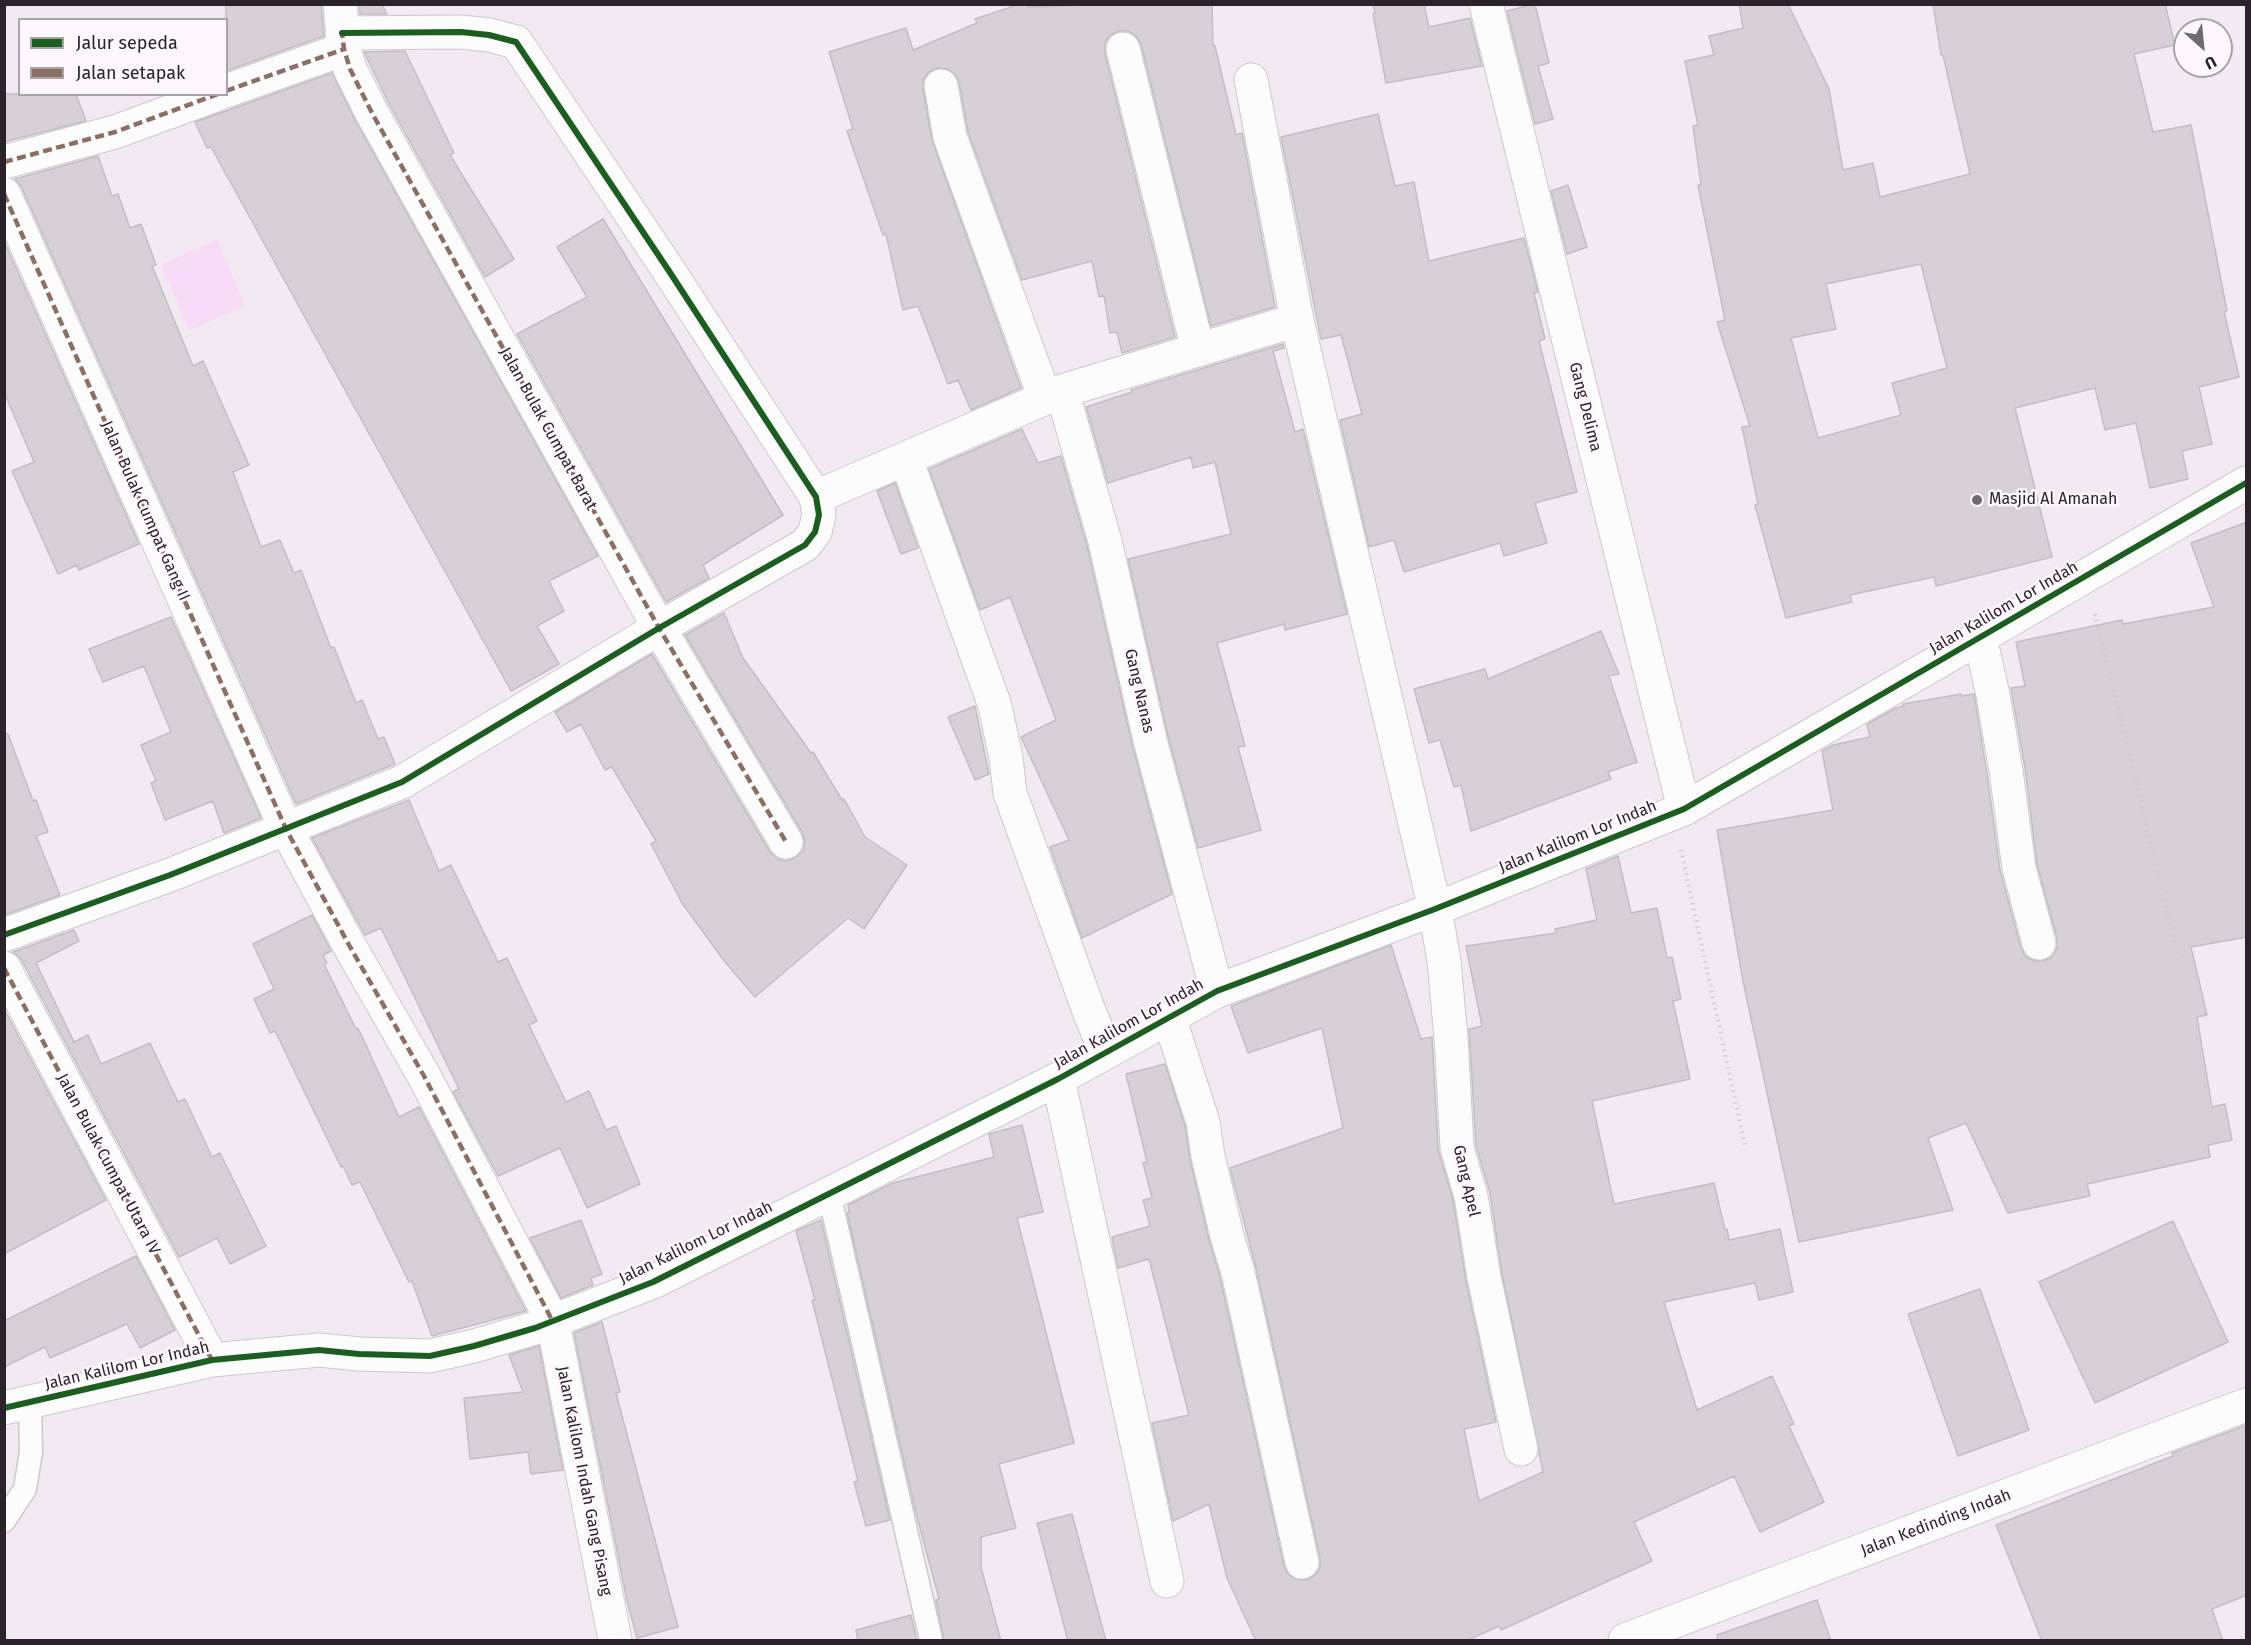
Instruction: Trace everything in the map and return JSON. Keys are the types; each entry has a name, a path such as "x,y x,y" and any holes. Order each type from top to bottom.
{"street":[{"name":"Gang Delima","path":"1486,4 1678,811"},
{"path":"4,935 170,875 402,782 659,628 805,545 815,532 819,515 816,497 516,42 489,35 461,32 342,29 228,90"},
{"name":"Jalan Bulak Cumpat Barat","path":"342,29 350,69 372,113 659,628 786,842"},
{"path":"1123,49 1198,350"},
{"name":"Gang Apel","path":"1251,80 1297,320 1435,909 1444,961 1457,1148 1471,1196 1484,1277 1521,1449"},
{"name":"Gang Nanas","path":"940,86 950,137 1054,394 1105,541 1150,740 1217,991"},
{"path":"4,162 115,132 213,96"},
{"name":"Jalan Bulak Cumpat Gang II","path":"4,194 286,829 424,1076 553,1322"},
{"path":"816,497 1054,394 1297,320"},
{"path":"906,459 995,706 1006,758 1010,793 1106,1052"},
{"name":"Jalan Kalilom Lor Indah","path":"17,1405 212,1360 319,1350 359,1354 430,1356 474,1346 553,1322 653,1282 1058,1079 1217,991 1435,909 1678,811 2247,483"},
{"path":"1980,637 2003,749 2019,868 2038,944"},
{"name":"Jalan Bulak Cumpat Utara IV","path":"4,968 212,1360"},
{"path":"1169,1017 1203,1122 1211,1168 1238,1272 1302,1562"},
{"path":"1058,1079 1167,1581"},
{"name":"Jalan Kalilom Indah Gang Pisang","path":"553,1322 615,1641"},
{"name":"Jalan Kedinding Indah","path":"1625,1641 2247,1405"}],"lane":[{"path":"829,1193 931,1641"},
{"path":"4,1521 25,1489 31,1452 17,1405"}],"path":[{"path":"2086,575 2179,960"},
{"path":"1678,811 1745,1146"}],"shaded area":[{"path":"217,240 245,306 189,330 161,265"}],"building":[{"path":"226,4 321,4 324,36 228,70 228,18 226,18"},
{"path":"359,4 382,4 387,14 360,14"},
{"path":"1020,4 1027,4 1028,7 1212,4 1213,46 1215,46 1236,135 1242,133 1275,307 1211,326 1141,44 1136,36 1128,31 1119,31 1110,35 1105,43 1105,54 1175,337 1122,353 1117,332 1110,333 1104,296 1099,297 1092,261 1022,280 968,132 959,82 955,74 948,69 937,68 929,72 923,80 932,140 1021,388 971,410 958,380 948,384 918,306 903,310 886,234 883,235 847,131 853,129 829,52 906,28 913,50 977,23 975,19"},
{"path":"1373,4 1424,4 1429,27 1470,18 1482,66 1386,83"},
{"path":"1535,4 1549,63 1538,66 1553,119 1535,124 1507,11"},
{"path":"1739,4 1788,4 1829,89 1843,170 1873,163 1880,197 1970,174 1943,55 1941,55 1933,4 2165,4 2173,45 2134,54 2153,132 2191,125 2227,311 2224,311 2239,377 2199,387 2212,444 2182,451 2188,479 2150,488 2136,423 2105,430 2095,388 2015,408 2052,557 1936,586 1934,577 1850,595 1852,602 1786,618 1755,505 1758,504 1742,427 1750,426 1717,322 1725,320 1698,185 1701,185 1693,126 1698,125 1685,61 1714,55 1709,36 1743,28","holes":["1921,264 1947,368 1892,383 1901,415 1818,438 1791,338 1836,329 1826,284"]},
{"path":"405,51 454,153 450,155 514,259 485,277 389,104 364,52"},
{"path":"332,73 356,122 598,556 549,581 564,611 537,626 559,664 511,691 211,147 207,148 195,122"},
{"path":"4,94 77,96 86,121 4,142"},
{"path":"1378,114 1395,186 1414,182 1429,261 1524,238 1538,292 1534,293 1545,339 1539,341 1577,492 1535,503 1547,543 1504,556 1500,543 1404,572 1394,540 1369,547 1340,420 1362,414 1341,335 1321,339 1281,137"},
{"path":"98,156 112,196 118,194 130,228 141,224 156,265 152,266 193,366 203,361 249,465 233,472 261,547 280,540 294,573 301,570 331,648 334,647 356,703 362,700 378,739 384,737 395,764 296,804 21,186 15,179"},
{"path":"1568,185 1587,247 1567,254 1551,191"},
{"path":"603,219 783,515 703,565 709,578 666,602 517,334 587,297 557,247"},
{"path":"4,241 139,544 79,570 77,565 58,574 12,471 34,462 4,392"},
{"path":"1283,344 1284,348 1273,351 1295,432 1303,429 1347,614 1285,630 1284,624 1217,643 1245,746 1238,747 1261,830 1198,848 1168,736 1128,559 1231,534 1215,462 1193,468 1191,457 1108,483 1086,407 1132,392 1131,390"},
{"path":"1022,429 1038,463 1061,456 1087,546 1132,744 1172,894 1082,938 1050,847 1069,840 1021,737 1056,720 1010,597 980,610 929,469"},
{"path":"895,483 918,548 901,554 877,491"},
{"path":"2247,522 2247,937 2191,947 2207,1015 2197,1017 2212,1107 2225,1104 2232,1140 2208,1145 2210,1157 2087,1184 2090,1196 2008,1213 1966,1123 1928,1138 1953,1210 1799,1242 1743,981 1717,830 1833,810 1822,751 1833,745 1870,737 1867,724 1904,706 1903,704 1961,694 1961,696 1974,694 2000,870 2021,948 2025,956 2034,961 2043,961 2052,957 2057,948 2057,938 2037,864 2025,768 2011,688 2025,686 2016,642 2122,620 2123,624 2214,607 2191,543"},
{"path":"724,613 743,658 811,753 813,752 842,800 844,799 865,837 907,865 864,929 848,918 755,997 725,962 682,903 651,844 656,841 612,767 605,770 581,724 567,732 555,712 652,654 770,852 777,859 786,861 795,858 803,851 805,841 802,832 685,635"},
{"path":"171,617 261,818 224,833 213,801 165,820 151,783 156,781 141,745 171,732 144,666 103,682 89,649"},
{"path":"1601,631 1619,674 1609,676 1637,762 1608,772 1611,779 1471,831 1461,785 1454,787 1440,740 1429,743 1414,689 1485,669 1488,679"},
{"path":"975,706 989,774 975,780 948,717"},
{"path":"4,734 8,734 33,801 36,800 48,832 36,836 60,895 4,915"},
{"path":"409,800 439,871 451,865 498,962 507,958 537,1021 529,1025 566,1102 589,1091 606,1130 616,1126 640,1184 587,1208 560,1148 498,1176 453,1092 459,1089 381,928 365,935 312,838"},
{"path":"1618,856 1631,913 1657,908 1667,958 1672,957 1681,999 1673,1001 1690,1079 1592,1101 1614,1204 1714,1183 1729,1240 1780,1229 1793,1292 1759,1300 1755,1283 1664,1302 1697,1410 1772,1376 1794,1424 1789,1426 1824,1502 1760,1532 1734,1476 1634,1522 1652,1561 1501,1630 1499,1626 1466,1641 1256,1641 1227,1578 1209,1504 1173,1521 1152,1423 1189,1415 1149,1259 1118,1268 1112,1237 1150,1226 1143,1200 1152,1198 1143,1163 1147,1162 1126,1074 1165,1064 1185,1126 1190,1160 1220,1277 1284,1566 1288,1574 1296,1580 1307,1580 1320,1568 1320,1558 1256,1268 1230,1168 1343,1128 1322,1028 1248,1053 1231,1006 1391,945 1421,1039 1432,1037 1438,1149 1453,1200 1466,1281 1496,1422 1464,1429 1479,1501 1543,1472 1502,1274 1490,1193 1476,1145 1469,1029 1482,1026 1466,946 1556,933 1555,929 1597,920 1586,869"},
{"path":"312,915 331,951 323,955 327,963 324,964 356,1029 358,1028 399,1117 419,1107 526,1311 432,1336 412,1281 409,1282 360,1182 352,1185 343,1166 341,1167 275,1031 270,1033 254,999 274,989 253,944"},
{"path":"74,930 79,941 36,963 74,1042 88,1035 101,1064 150,1043 178,1102 185,1099 212,1157 220,1153 266,1246 230,1264 217,1238 179,1257 21,959 13,952"},
{"path":"4,1009 106,1200 4,1254"},
{"path":"1022,1125 1043,1212 1017,1218 1074,1443 999,1464 1016,1528 981,1537 981,1567 1001,1641 944,1641 936,1600 939,1599 916,1513 847,1213 849,1212 848,1205 893,1183 994,1157 989,1134"},
{"path":"581,1220 602,1274 591,1278 593,1285 561,1298 530,1238"},
{"path":"821,1220 890,1520 866,1526 854,1482 858,1481 812,1300 815,1300 796,1231"},
{"path":"2173,1221 2228,1342 2095,1403 2039,1282"},
{"path":"136,1256 175,1330 140,1348 127,1324 50,1358 45,1347 4,1367 4,1321"},
{"path":"1980,1289 2029,1430 1958,1456 1908,1314"},
{"path":"602,1322 620,1392 616,1393 678,1627 637,1638 627,1601 574,1333"},
{"path":"539,1346 563,1470 531,1474 528,1452 470,1459 464,1398 523,1392 509,1355"},
{"path":"2247,1425 2247,1595 2212,1609 2223,1641 2042,1641 1996,1525"},
{"path":"1072,1514 1106,1641 1068,1641 1037,1523"},
{"path":"1817,1600 1831,1641 1718,1641 1717,1635"},
{"path":"911,1615 917,1641 858,1641 856,1630"}],"marked path":[{"path":"346,33 342,33 350,69 372,113 659,628 786,842"},
{"path":"228,90 344,49"},
{"path":"4,162 115,132 213,96"},
{"path":"4,194 286,829 424,1076 553,1322"},
{"path":"4,968 212,1360"}],"cycle path":[{"path":"4,935 170,875 402,782 659,628 805,545 815,532 819,515 816,497 516,42 489,35 461,32 342,33"},
{"path":"4,1408 212,1360 319,1350 359,1354 430,1356 535,1328 653,1282 1058,1079 1217,991 1435,909 1684,809 2246,483"}],"place":[{"name":"Masjid Al Amanah","path":"1977,500"}]}
